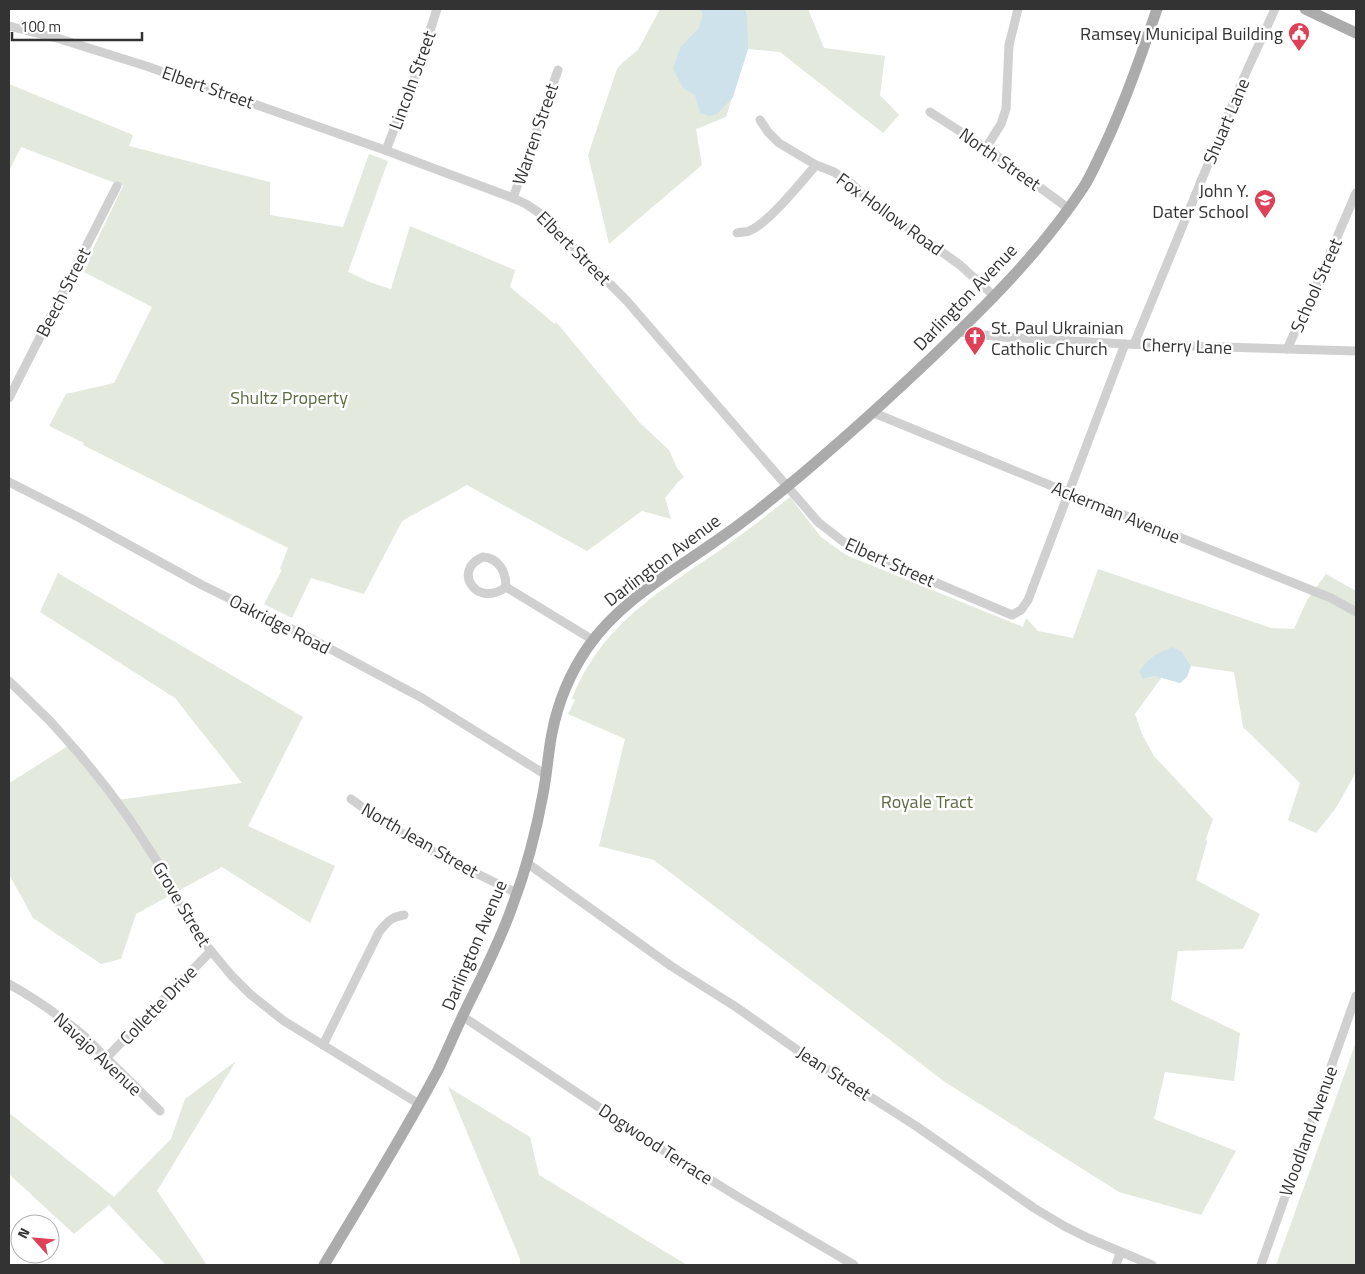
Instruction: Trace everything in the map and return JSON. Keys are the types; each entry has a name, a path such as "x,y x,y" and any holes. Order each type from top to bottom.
{"main road":[{"name":"Darlington Avenue","path":"324,1265 419,1104 497,945 517,893 536,830 556,713 574,670 593,640 624,607 653,584 725,535 787,487 874,413 994,296 1044,240 1085,186 1116,119 1143,52 1157,9"},
{"path":"1305,9 1356,33"}],"street":[{"name":"Lincoln Street","path":"386,150 417,71 437,9"},
{"path":"986,148 995,136 1006,109 1009,45 1018,9"},
{"name":"Shuart Lane","path":"1012,615 1021,610 1028,600 1129,344 1275,9"},
{"name":"Elbert Street","path":"9,26 60,39 146,66 386,150 513,198 538,212 626,300 818,522 854,548 1012,615"},
{"name":"Warren Street","path":"513,198 558,70"},
{"name":"North Street","path":"930,112 986,148 1068,208"},
{"name":"Fox Hollow Road","path":"760,120 779,143 816,165 834,172 852,184 868,199 960,265 994,296"},
{"path":"738,233 749,231 761,224 816,165"},
{"name":"Beech Street","path":"9,398 117,186"},
{"name":"School Street","path":"1287,349 1314,293 1356,193"},
{"name":"Cherry Lane","path":"959,332 1002,337 1129,344 1356,351"},
{"name":"Ackerman Avenue","path":"874,413 1331,598 1356,612"},
{"name":"Oakridge Road","path":"9,482 80,518 202,585 308,637 422,698 546,775"},
{"path":"489,558 494,560 504,573 506,587 494,594 479,592 469,582 469,571 477,560 489,558"},
{"path":"506,587 593,640"},
{"name":"Grove Street","path":"9,681 50,721 111,794 160,866 184,913 210,951 231,975 270,1011 284,1021 419,1104"},
{"name":"North Jean Street","path":"351,799 372,815 418,843 456,864 517,893"},
{"name":"Jean Street","path":"527,863 671,966 736,1007 803,1054 916,1126 1034,1208 1072,1230 1120,1253 1152,1265"},
{"path":"323,1045 380,932 394,916 404,915"},
{"name":"Collette Drive","path":"106,1058 210,951"},
{"name":"Navajo Avenue","path":"9,984 57,1014 84,1036 160,1111"},
{"name":"Woodland Avenue","path":"1261,1265 1356,996"},
{"name":"Dogwood Terrace","path":"462,1016 675,1158 854,1265"},
{"path":"1116,1265 1120,1253"}],"green space":[{"path":"660,9 808,9 824,48 885,56 880,95 899,115 883,133 780,52 748,49 726,117 696,129 702,165 609,244 588,155 617,69 638,50"},
{"name":"Shultz Property","path":"9,84 133,135 129,146 270,182 270,215 343,227 369,154 388,161 348,272 391,289 410,226 515,270 510,287 555,324 556,322 640,423 669,450 677,468 684,477 665,498 671,519 642,511 587,551 467,485 402,521 364,594 311,578 292,618 264,604 282,570 280,569 288,548 49,426 66,394 114,383 152,307 84,272 90,260 88,259 123,186 21,147 9,171"},
{"name":"Royale Tract","path":"790,497 821,537 846,555 1023,627 1026,618 1038,631 1073,638 1098,569 1271,628 1294,629 1307,600 1326,574 1356,591 1356,772 1336,808 1316,833 1288,820 1300,783 1243,727 1234,672 1191,666 1183,653 1143,679 1155,676 1162,677 1135,714 1142,734 1154,756 1213,819 1196,880 1260,914 1243,949 1178,951 1171,1000 1240,1033 1234,1081 1165,1072 1154,1119 1236,1151 1201,1215 1119,1192 945,1082 654,860 599,846 625,739 568,714 575,700 572,698 583,675 610,636 643,605"},
{"path":"58,573 303,717 248,826 335,866 310,923 222,867 136,914 121,959 101,964 33,918 9,874 9,782 71,744 117,800 242,783 175,698 40,612"},
{"path":"1356,1042 1356,1265 1276,1265"},
{"path":"236,1061 157,1191 207,1265 166,1265 109,1205 74,1234 60,1221 60,1214 52,1214 9,1174 9,1113 114,1197 171,1139 185,1099"},
{"path":"448,1087 530,1137 539,1175 687,1265 520,1265 520,1259"}],"water":[{"path":"700,9 745,9 747,16 748,49 733,97 717,114 709,116 700,113 695,95 683,88 673,69 680,48 699,28 703,14"},
{"path":"1173,647 1183,653 1191,666 1187,677 1180,683 1155,676 1143,679 1139,672 1146,663 1158,654"}],"place":[{"name":"Ramsey Municipal Building","path":"1299,52"},
{"name":"John Y. Dater School","path":"1265,219"},
{"name":"St. Paul Ukrainian Catholic Church","path":"975,356"}]}
